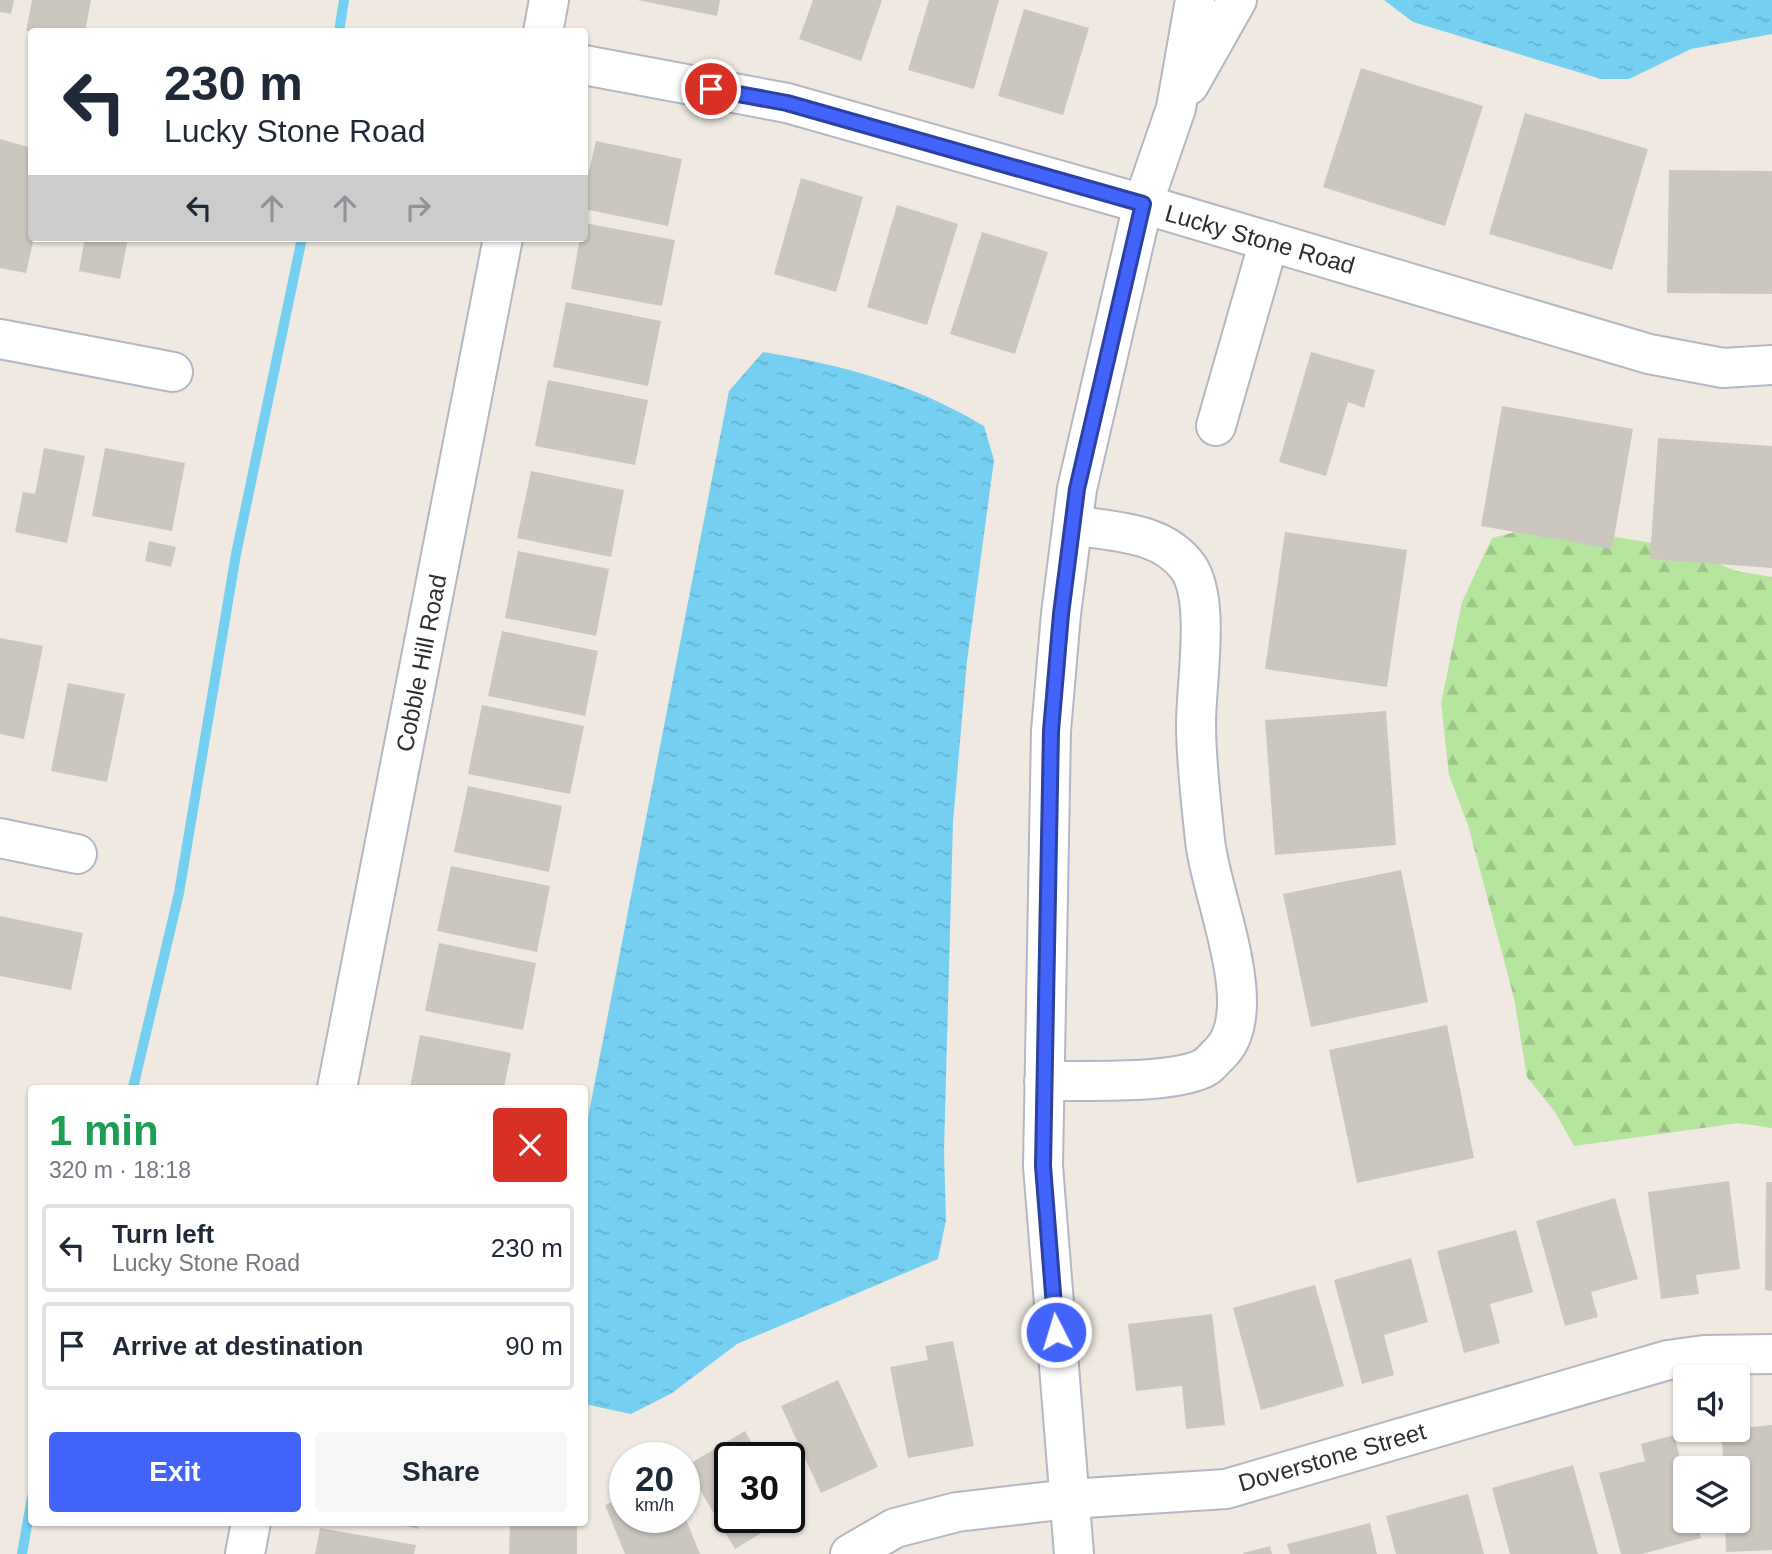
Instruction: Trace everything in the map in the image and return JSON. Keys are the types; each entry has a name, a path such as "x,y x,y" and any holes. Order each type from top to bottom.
{"street":[{"path":"544,28 549,0"},
{"path":"1074,1554 1043,1166 1051,731 1073,526 1100,382 1143,204 1176,108 1195,0"},
{"path":"1176,108 1237,0"},
{"name":"Lucky Stone Road","path":"588,66 787,103 1143,204 1649,354 1723,368 1772,365"},
{"path":"1216,426 1269,241"},
{"name":"Cobble Hill Road","path":"338,1085 502,242"},
{"path":"0,339 173,372"},
{"path":"1044,1081 1171,1077 1206,1067 1225,1048 1233,1028 1238,999 1206,849 1199,776 1196,713 1202,617 1199,587 1188,568 1170,548 1147,537 1073,526"},
{"path":"0,838 77,854"},
{"name":"Doverstone Street","path":"850,1554 895,1528 932,1517 1069,1499 1226,1489 1668,1360 1704,1355 1772,1354"},
{"path":"244,1554 250,1526"}],"green space":[{"path":"1542,525 1677,547 1736,571 1772,577 1772,1128 1739,1123 1574,1146 1555,1112 1527,1077 1514,998 1468,825 1449,775 1441,703 1462,602 1492,538"}],"water":[{"path":"1384,0 1772,0 1772,34 1691,49 1629,79 1601,79 1413,22"},
{"path":"763,352 850,370 931,399 984,426 994,460 967,661 953,822 944,1151 946,1220 938,1259 737,1344 672,1393 631,1414 588,1404 588,1118 729,391"}],"building":[{"path":"0,0 14,0 11,14 0,12"},
{"path":"32,0 91,0 86,28 28,28 26,31"},
{"path":"637,0 720,0 717,16"},
{"path":"813,0 882,0 861,61 799,39"},
{"path":"929,0 999,0 974,89 908,70"},
{"path":"1024,9 1089,28 1063,115 998,96"},
{"path":"1361,68 1483,106 1445,226 1323,187"},
{"path":"1525,113 1648,149 1612,270 1489,234"},
{"path":"0,139 28,147 28,242 33,242 26,273 0,268"},
{"path":"596,141 682,159 668,226 588,210 588,175"},
{"path":"1669,170 1772,171 1772,294 1667,293"},
{"path":"801,178 863,197 836,292 774,274"},
{"path":"897,205 958,224 927,325 867,307"},
{"path":"588,224 675,240 662,306 571,289 579,242 588,242"},
{"path":"982,232 1048,252 1015,354 950,334"},
{"path":"84,242 127,242 120,279 79,271"},
{"path":"566,302 661,321 648,386 553,367"},
{"path":"1311,352 1375,370 1364,408 1348,402 1326,476 1279,462"},
{"path":"548,380 648,400 635,465 535,446"},
{"path":"1502,406 1633,429 1612,549 1481,526"},
{"path":"1658,438 1772,446 1772,568 1650,559"},
{"path":"44,448 85,456 67,543 15,532 23,492 35,494"},
{"path":"105,448 185,463 172,531 92,516"},
{"path":"531,471 624,490 611,557 517,538"},
{"path":"1285,532 1407,550 1387,687 1265,669"},
{"path":"149,541 176,547 171,567 145,561"},
{"path":"518,551 609,569 596,636 505,618"},
{"path":"502,631 598,651 585,716 488,696"},
{"path":"0,638 43,646 24,739 0,734"},
{"path":"68,683 125,694 107,782 51,771"},
{"path":"482,705 584,726 570,794 468,774"},
{"path":"1386,711 1396,845 1275,855 1265,720"},
{"path":"468,786 562,806 549,872 454,852"},
{"path":"451,866 550,886 537,952 437,931"},
{"path":"1401,870 1428,1002 1311,1027 1283,894"},
{"path":"0,916 83,933 71,990 0,976"},
{"path":"439,943 536,963 523,1030 425,1011"},
{"path":"1447,1025 1474,1158 1357,1183 1329,1050"},
{"path":"420,1035 511,1053 505,1085 411,1085"},
{"path":"1729,1181 1740,1269 1696,1275 1699,1294 1661,1299 1648,1192"},
{"path":"1766,1182 1772,1182 1772,1291 1765,1290"},
{"path":"1615,1198 1638,1279 1591,1292 1598,1317 1565,1326 1536,1221"},
{"path":"1516,1230 1533,1292 1490,1304 1500,1343 1464,1353 1437,1251"},
{"path":"1411,1258 1428,1322 1384,1335 1394,1375 1362,1384 1334,1280"},
{"path":"1315,1285 1344,1386 1261,1410 1233,1308"},
{"path":"1212,1314 1225,1425 1186,1429 1182,1386 1136,1391 1128,1324"},
{"path":"953,1341 974,1446 908,1458 890,1367 928,1360 925,1346"},
{"path":"838,1380 878,1467 821,1493 805,1458 805,1442 798,1442 781,1406"},
{"path":"1772,1425 1772,1550 1726,1552 1725,1533 1750,1533 1750,1456 1723,1456 1722,1442 1750,1442 1750,1427"},
{"path":"745,1431 751,1442 726,1442"},
{"path":"1673,1435 1679,1456 1673,1456 1673,1533 1700,1533 1701,1538 1642,1554 1621,1554 1599,1473 1645,1461 1641,1444"},
{"path":"714,1449 714,1513 700,1490 700,1458"},
{"path":"1573,1465 1598,1554 1510,1554 1492,1488"},
{"path":"1468,1494 1484,1554 1396,1554 1386,1516"},
{"path":"1370,1523 1377,1554 1290,1554 1287,1544"},
{"path":"510,1526 577,1526 577,1554 509,1554"},
{"path":"320,1528 416,1545 414,1554 315,1554"},
{"path":"616,1533 691,1533 700,1554 625,1554"},
{"path":"726,1533 762,1533 735,1549"},
{"path":"1270,1546 1272,1554 1243,1554 1243,1553"}],"waterway":[{"path":"340,28 344,0"},
{"path":"134,1085 179,893 236,554 301,242"},
{"path":"22,1554 28,1520"}],"route":[{"path":"711,89 787,103 1143,204 1077,489 1061,614 1051,731 1043,1166 1056,1332"}]}
